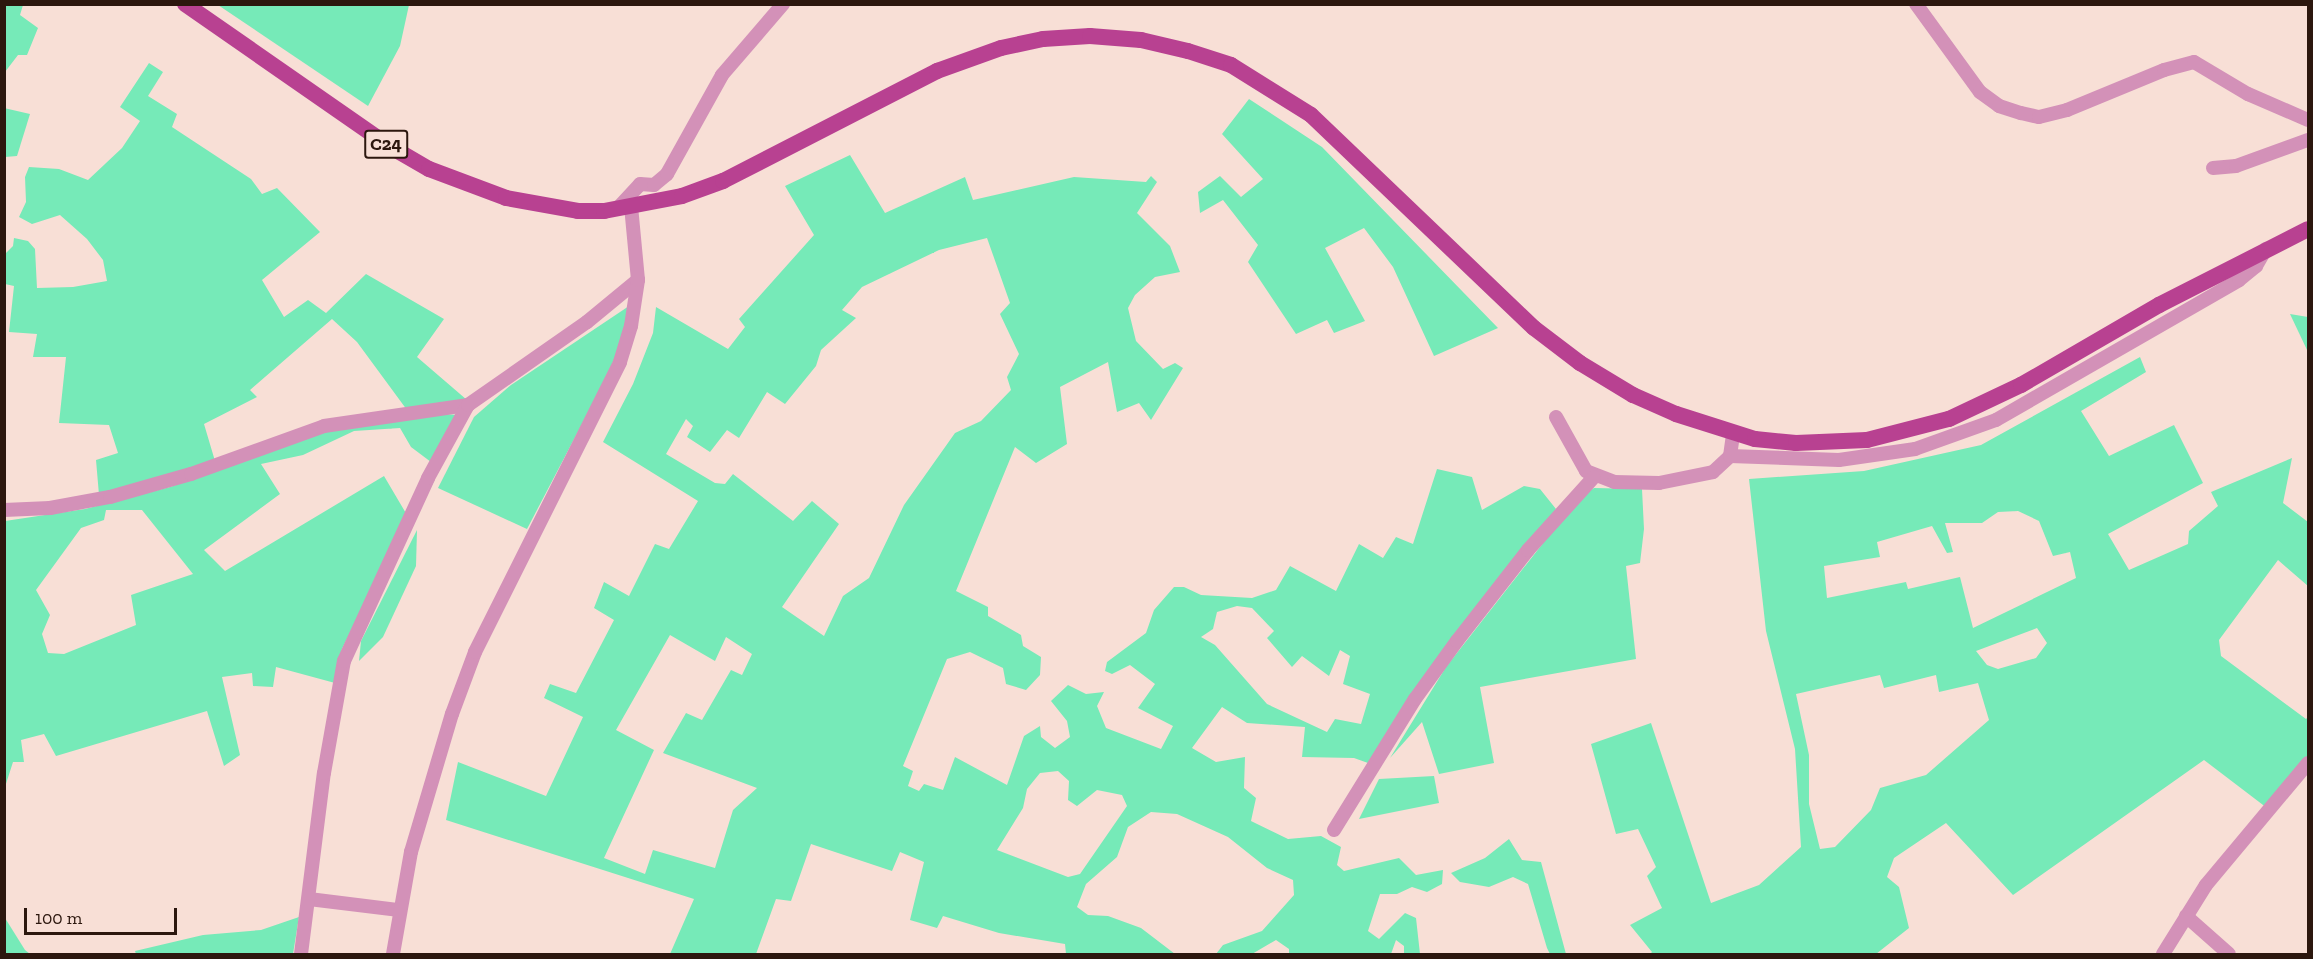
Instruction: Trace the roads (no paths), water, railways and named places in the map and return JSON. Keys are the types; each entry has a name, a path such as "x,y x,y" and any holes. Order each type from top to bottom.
{"main road":[{"name":"C24","path":"185,4 208,12 429,169 506,198 578,211 624,207 682,196 723,181 937,71 1001,48 1044,39 1141,40 1231,65 1293,102 1346,144 1551,342 1632,394 1733,434 1796,443 1832,443 1908,431 1949,419 2021,385 2266,248 2308,229"}],"street":[{"path":"393,954 399,910 431,782 475,652 615,372 631,326 638,280 624,207 640,184 654,185 667,174 722,75 783,4"},
{"path":"1916,4 1980,92 1999,106 2021,113 2039,117 2067,110 2164,70 2194,62 2248,94 2308,120"},
{"path":"2213,168 2241,164 2308,140"},
{"path":"1730,456 1839,460 1915,449 1996,420 2239,280 2256,266 2266,248"},
{"path":"301,954 323,784 344,661 428,478 468,405 587,322 638,280"},
{"path":"4,510 50,508 118,495 324,426 468,405"},
{"path":"1556,417 1578,462 1594,477 1630,483 1693,478 1713,472 1730,456 1733,434"},
{"path":"1334,830 1415,699 1457,641 1528,550 1594,477"},
{"path":"2163,954 2206,885 2308,763"},
{"path":"309,898 399,910"},
{"path":"2186,916 2229,954"}]}
